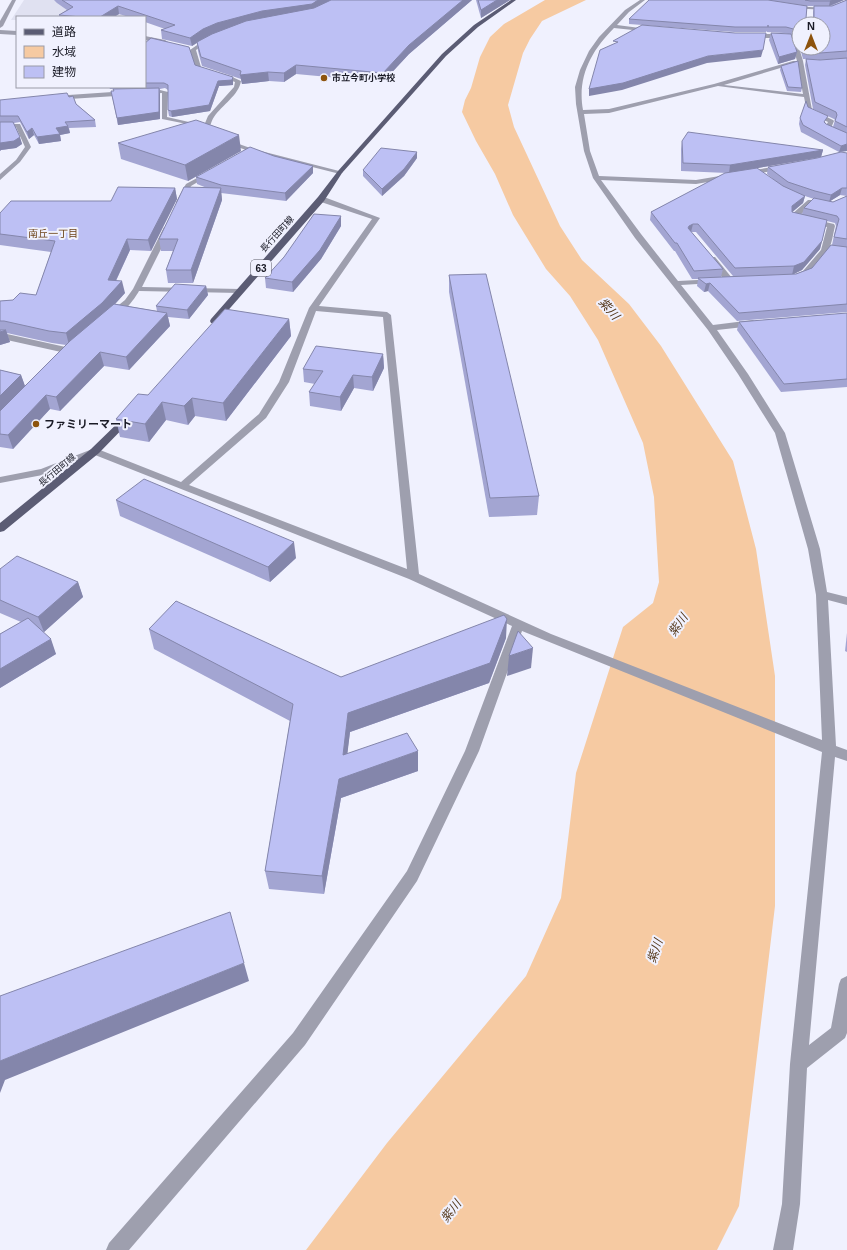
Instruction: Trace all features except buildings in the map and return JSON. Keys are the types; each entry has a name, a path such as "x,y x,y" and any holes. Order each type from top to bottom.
{"main road":[{"name":"長行田町線","path":"210,326 321,199 340,172 444,55 476,26 514,0"},
{"name":"長行田町線","path":"0,529 95,451 134,412"}],"street":[{"path":"0,26 8,5 14,0"},
{"path":"643,0 628,11 601,38 592,51 583,70 578,87 587,151 596,178 638,236 677,283 711,328 743,374 780,434 814,549 822,595 829,748 799,1064 791,1204 783,1250"},
{"path":"786,6 809,9 830,9 835,7"},
{"path":"809,9 809,16"},
{"path":"613,26 659,30"},
{"path":"0,32 16,33"},
{"path":"784,36 791,32"},
{"path":"741,36 784,36 793,38 803,61 809,111 831,121 827,129 847,138"},
{"path":"47,98 107,93 165,92 164,118 208,130 210,117 237,88 238,81 228,76 198,68 190,49 214,37"},
{"path":"146,38 170,43"},
{"path":"581,112 609,111 716,85 803,61"},
{"path":"716,85 806,96"},
{"path":"0,126 18,125 28,147 18,162 0,178"},
{"path":"221,139 251,150 340,172"},
{"path":"239,157 251,150"},
{"path":"596,178 696,182 794,166"},
{"path":"178,206 188,185 220,167"},
{"path":"758,172 768,180"},
{"path":"182,485 263,416 284,382 313,308 376,218 321,199"},
{"path":"786,278 793,278 806,273 829,249 831,226 794,217 811,202"},
{"path":"105,321 128,302 137,289 171,220"},
{"path":"677,283 732,280 706,252"},
{"path":"137,289 240,291"},
{"path":"313,308 387,314 413,576"},
{"path":"711,328 765,322"},
{"path":"0,337 73,348 60,360"},
{"path":"0,480 44,472 95,451 413,576 547,637 847,756"},
{"path":"822,595 847,601"},
{"path":"116,1250 299,1039 412,876 472,751 519,623"},
{"path":"799,1064 839,1032 847,984"}],"shaded area":[{"path":"24,0 192,0 142,16 16,16 16,20 11,20"}],"water":[{"name":"紫川","path":"545,0 586,0 542,21 530,39 523,53 508,105 514,127 560,226 582,260 629,304 661,346 733,461 756,549 775,676 775,906 739,1206 717,1250 306,1250 387,1143 526,976 561,898 576,773 623,627 653,603 659,582 654,497 643,443 598,340 570,296 546,269 513,215 495,174 476,141 462,112 480,57 490,37 504,24"}],"place":[{"name":"市立今町小学校","path":"324,78"},
{"name":"ファミリーマート","path":"36,424"}],"district":[{"name":"南丘一丁目","path":"53,233"}]}
